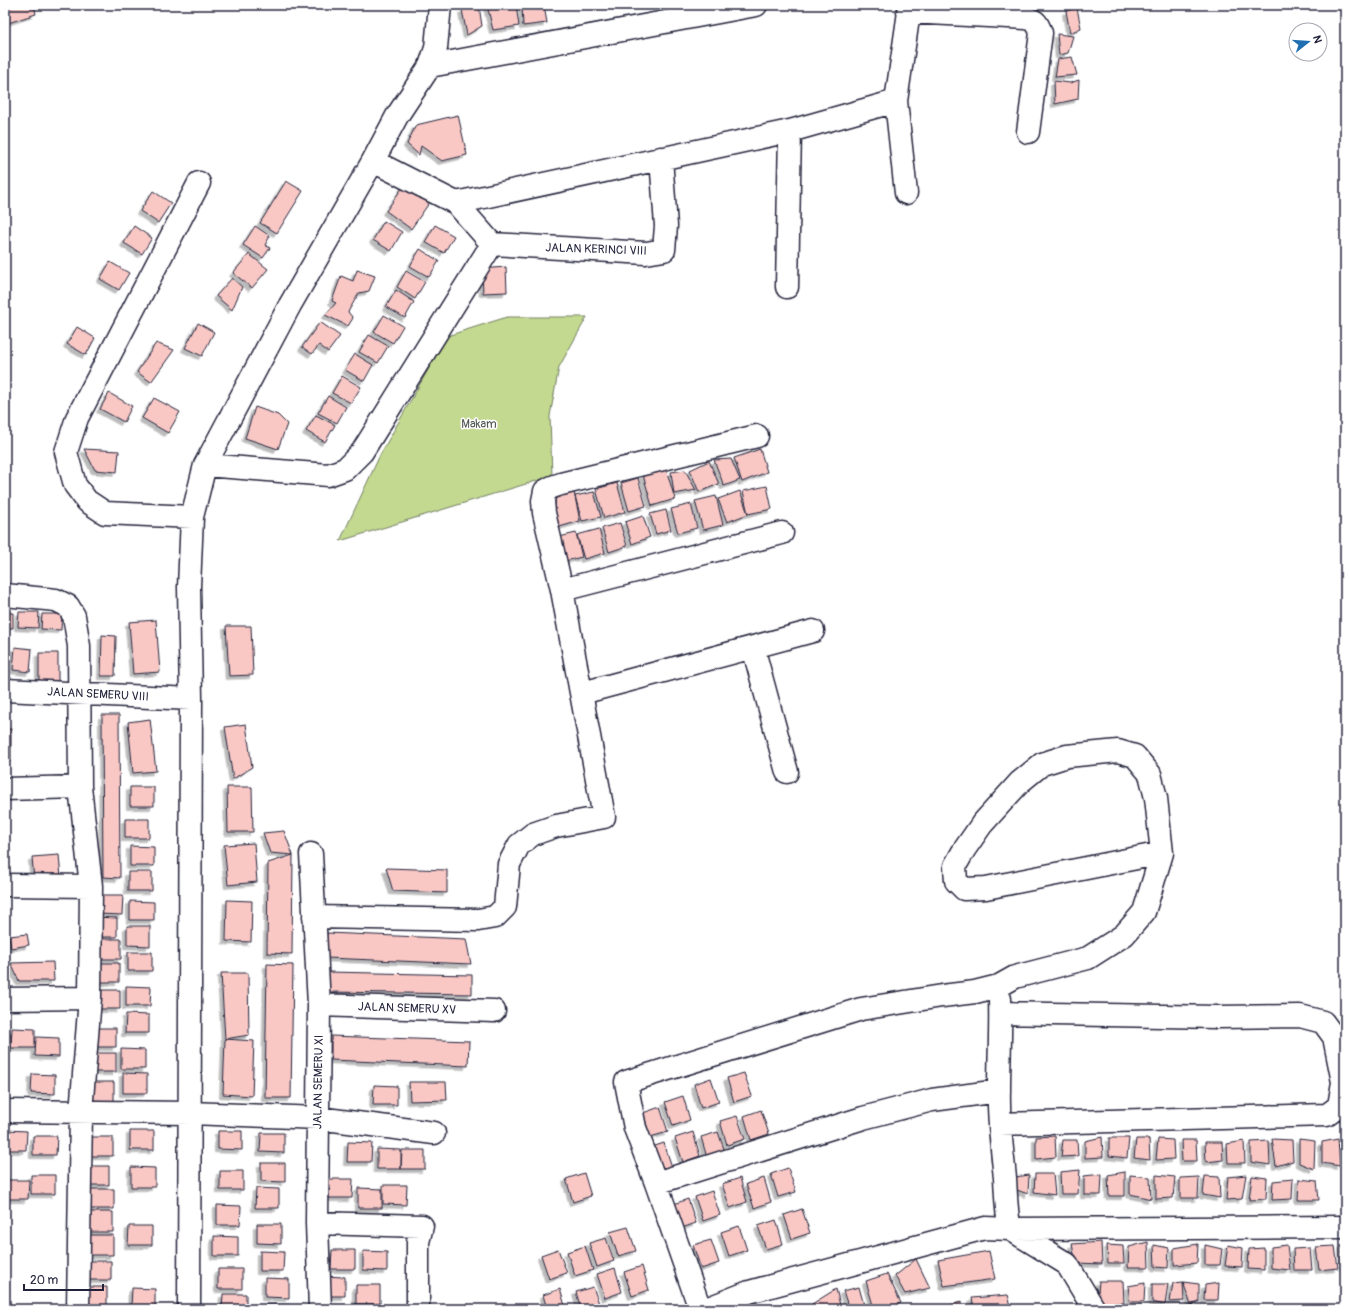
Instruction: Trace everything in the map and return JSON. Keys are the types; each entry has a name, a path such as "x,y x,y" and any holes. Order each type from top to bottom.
{"street":[{"path":"189,1309 191,699 189,587 192,517 205,465 290,305 373,161 397,116 430,66 436,48 440,5"},
{"path":"430,66 756,5"},
{"path":"906,193 896,101 909,8 1026,18 1032,19 1038,24 1041,33 1028,132"},
{"path":"456,203 790,131 896,101"},
{"path":"787,287 790,131"},
{"name":"JALAN KERINCI VIII","path":"492,244 646,253 664,250 666,226 661,158"},
{"path":"205,465 328,475 345,469 362,452 492,244 456,203 373,161"},
{"path":"192,517 105,513 87,501 75,485 66,452 77,418 199,183"},
{"path":"314,917 478,920 495,917 505,907 509,864 519,845 533,834 556,826 604,817 562,590 544,513 542,501 545,491 561,484 757,436"},
{"path":"562,590 782,533"},
{"path":"5,595 56,600 68,606 74,616 79,646 80,787 91,886 90,998 81,1112 78,1309"},
{"path":"582,693 813,631"},
{"path":"753,647 787,772"},
{"name":"JALAN SEMERU VIII","path":"5,690 191,699"},
{"path":"700,1309 656,1182 635,1128 626,1082 861,1009 975,992 999,986 1015,977 1088,958 1124,936 1144,912 1162,853 1156,798 1150,774 1135,756 1118,751 1067,756 1042,764 1020,782 982,824 964,850 955,866 956,881 964,890 986,888 1162,853"},
{"path":"5,789 80,787"},
{"name":"JALAN SEMERU XI","path":"311,854 319,1005 317,1222 320,1309"},
{"path":"5,885 91,886"},
{"path":"999,986 1001,1014 999,1091 1000,1124 1006,1214 1010,1229 1067,1264 1094,1309"},
{"path":"5,999 90,998"},
{"name":"JALAN SEMERU XV","path":"319,1005 494,1011"},
{"path":"1000,1124 1326,1115 1339,1106 1343,1082 1334,1037 1323,1022 1300,1016 1217,1017 1001,1014"},
{"path":"656,1182 863,1118 932,1100 999,1091"},
{"path":"5,1111 190,1113 318,1118 434,1133"},
{"path":"317,1222 422,1226 418,1242 418,1309"},
{"path":"706,1309 749,1292 985,1228 1345,1227"}],"green space":[{"name":"Makam","path":"507,317 587,317 559,367 550,416 552,476 340,541 380,455 447,336"}],"building":[{"path":"5,5 34,5 36,14 5,24"},
{"path":"487,5 516,5 519,26 493,30"},
{"path":"522,5 544,5 547,23 523,26"},
{"path":"479,6 482,26 467,35 462,10"},
{"path":"1077,8 1081,28 1070,33 1066,11"},
{"path":"1057,34 1073,36 1068,53 1059,55"},
{"path":"1072,57 1077,75 1055,77 1058,59"},
{"path":"1079,80 1078,99 1055,104 1054,81 1070,83"},
{"path":"458,115 467,155 442,161 421,146 419,155 407,144 416,125"},
{"path":"286,181 303,191 277,233 260,223"},
{"path":"407,181 432,199 411,229 386,211"},
{"path":"153,191 171,203 158,223 140,211"},
{"path":"384,221 402,232 391,251 373,240"},
{"path":"435,225 454,236 444,253 425,242"},
{"path":"134,226 152,238 142,254 124,243"},
{"path":"255,226 270,236 265,245 270,248 263,258 243,245"},
{"path":"420,249 439,261 429,277 410,266"},
{"path":"249,254 268,269 252,288 233,273"},
{"path":"110,262 129,273 119,290 100,279"},
{"path":"506,267 507,292 483,293 482,269"},
{"path":"357,270 375,276 369,291 359,293 348,312 353,318 348,326 325,315 336,303 332,301 341,276 353,281"},
{"path":"406,271 425,282 415,299 397,287"},
{"path":"232,278 242,287 232,310 216,296"},
{"path":"396,290 414,302 405,318 386,307"},
{"path":"384,315 403,326 393,343 374,332"},
{"path":"320,322 340,336 328,352 319,345 312,354 302,347"},
{"path":"198,323 214,332 202,356 185,348"},
{"path":"77,327 95,338 86,355 67,344"},
{"path":"369,335 388,346 378,363 359,352"},
{"path":"156,343 174,350 151,382 137,372"},
{"path":"355,354 373,365 364,381 345,370"},
{"path":"342,376 361,387 351,403 332,393"},
{"path":"109,393 132,406 124,422 100,409"},
{"path":"328,396 346,407 337,423 318,413"},
{"path":"154,398 180,412 168,433 142,418"},
{"path":"255,407 278,415 287,424 278,449 245,438"},
{"path":"316,415 335,425 325,442 306,431"},
{"path":"84,449 119,451 117,472 95,470"},
{"path":"760,449 767,472 742,482 734,458"},
{"path":"731,459 740,480 724,486 714,460"},
{"path":"709,461 719,484 699,492 690,470"},
{"path":"666,469 675,499 652,506 643,475"},
{"path":"685,470 696,490 674,494 671,472"},
{"path":"638,478 646,506 629,511 621,483"},
{"path":"617,483 625,512 604,518 596,489"},
{"path":"767,486 772,509 748,514 743,491"},
{"path":"740,491 748,514 727,522 718,499"},
{"path":"574,492 580,521 556,528 555,496"},
{"path":"594,492 601,517 582,521 575,496"},
{"path":"716,496 723,525 703,530 695,501"},
{"path":"691,504 697,528 678,533 671,509"},
{"path":"666,510 671,530 656,534 650,514"},
{"path":"643,516 650,537 632,544 625,522"},
{"path":"620,523 627,546 609,552 602,528"},
{"path":"599,529 605,553 584,559 577,535"},
{"path":"576,533 582,557 561,562 555,538"},
{"path":"19,612 39,612 38,628 18,627"},
{"path":"5,613 13,613 13,628 5,628"},
{"path":"42,614 62,614 61,630 41,629"},
{"path":"156,620 160,672 133,674 129,622"},
{"path":"226,626 251,626 253,675 229,676"},
{"path":"102,635 116,636 115,676 101,676"},
{"path":"15,647 32,649 30,672 13,670"},
{"path":"5,650 10,651 9,670 5,669"},
{"path":"39,653 58,653 58,683 39,683"},
{"path":"102,715 119,715 120,878 103,877"},
{"path":"150,719 156,771 133,773 128,722"},
{"path":"246,724 252,767 233,779 225,727"},
{"path":"5,729 11,729 11,761 5,761"},
{"path":"130,787 154,787 154,806 130,806"},
{"path":"227,787 252,787 253,832 228,832"},
{"path":"125,819 149,819 149,838 125,838"},
{"path":"284,831 293,855 270,853 263,833"},
{"path":"254,843 257,882 228,885 224,845"},
{"path":"130,846 154,847 154,866 130,866"},
{"path":"59,855 61,878 34,880 32,857"},
{"path":"293,855 292,954 267,953 268,863"},
{"path":"386,868 447,870 447,893 393,891"},
{"path":"128,872 152,872 152,891 128,891"},
{"path":"99,895 123,895 122,915 98,914"},
{"path":"227,900 252,901 251,942 226,941"},
{"path":"130,901 154,902 154,920 130,920"},
{"path":"93,917 117,918 117,937 93,937"},
{"path":"127,926 150,926 150,946 127,945"},
{"path":"327,933 466,939 471,964 326,958"},
{"path":"27,934 29,945 11,948 9,936"},
{"path":"97,939 121,939 121,959 97,959"},
{"path":"128,952 152,952 152,971 128,971"},
{"path":"53,962 54,981 19,981 11,963"},
{"path":"95,963 119,963 119,982 95,982"},
{"path":"267,964 293,965 291,1098 265,1098"},
{"path":"327,972 472,975 472,994 327,992"},
{"path":"221,973 248,973 249,1035 225,1039"},
{"path":"126,986 151,987 150,1006 126,1006"},
{"path":"96,990 120,990 120,1009 96,1009"},
{"path":"126,1014 149,1015 149,1033 125,1033"},
{"path":"12,1028 35,1029 35,1048 11,1048"},
{"path":"92,1028 116,1028 116,1047 92,1047"},
{"path":"5,1034 11,1034 11,1053 5,1053"},
{"path":"331,1036 469,1041 468,1066 331,1060"},
{"path":"36,1037 59,1038 59,1057 35,1056"},
{"path":"225,1039 254,1041 252,1096 223,1094"},
{"path":"121,1049 145,1050 145,1069 121,1069"},
{"path":"92,1053 116,1053 116,1072 92,1072"},
{"path":"123,1073 147,1074 147,1093 123,1093"},
{"path":"744,1073 752,1096 734,1102 727,1078"},
{"path":"32,1074 55,1075 55,1094 31,1093"},
{"path":"711,1078 719,1102 701,1108 694,1084"},
{"path":"91,1082 114,1082 114,1101 90,1101"},
{"path":"409,1082 446,1082 447,1100 410,1101"},
{"path":"374,1085 397,1086 397,1105 373,1105"},
{"path":"683,1096 690,1120 673,1126 665,1102"},
{"path":"660,1107 668,1132 650,1137 643,1113"},
{"path":"761,1110 769,1134 751,1140 744,1116"},
{"path":"737,1116 745,1139 727,1145 720,1121"},
{"path":"5,1130 27,1131 26,1150 5,1150"},
{"path":"130,1131 154,1131 154,1150 130,1150"},
{"path":"218,1131 242,1131 242,1150 218,1149"},
{"path":"693,1132 700,1156 683,1162 675,1138"},
{"path":"718,1132 726,1155 708,1161 701,1137"},
{"path":"261,1133 284,1133 284,1153 260,1152"},
{"path":"33,1136 57,1136 56,1155 33,1155"},
{"path":"1055,1136 1056,1157 1036,1159 1036,1137"},
{"path":"89,1137 113,1137 113,1156 89,1156"},
{"path":"1102,1137 1103,1157 1085,1158 1085,1141"},
{"path":"1109,1138 1129,1138 1127,1158 1109,1156"},
{"path":"1136,1139 1149,1139 1150,1160 1134,1158"},
{"path":"1158,1139 1173,1140 1174,1159 1156,1160"},
{"path":"1272,1139 1292,1140 1293,1161 1276,1166"},
{"path":"1299,1139 1315,1141 1314,1169 1299,1163"},
{"path":"1338,1139 1340,1166 1322,1163 1322,1142"},
{"path":"1063,1140 1077,1140 1078,1156 1061,1157"},
{"path":"1181,1140 1196,1140 1197,1161 1182,1161"},
{"path":"1244,1141 1245,1163 1228,1163 1227,1144"},
{"path":"1269,1141 1270,1165 1251,1162 1251,1142"},
{"path":"348,1142 372,1143 371,1162 347,1162"},
{"path":"1205,1142 1222,1142 1223,1160 1206,1162"},
{"path":"664,1143 672,1167 654,1173 646,1149"},
{"path":"377,1149 401,1150 401,1169 377,1169"},
{"path":"402,1150 425,1150 425,1169 401,1169"},
{"path":"261,1163 285,1163 285,1182 261,1181"},
{"path":"85,1166 109,1166 109,1185 85,1185"},
{"path":"131,1167 155,1168 155,1187 131,1187"},
{"path":"788,1168 796,1192 778,1197 771,1174"},
{"path":"1080,1170 1078,1194 1061,1194 1060,1172"},
{"path":"220,1171 243,1171 243,1190 220,1190"},
{"path":"1125,1172 1125,1196 1109,1196 1108,1175"},
{"path":"584,1173 591,1196 573,1202 566,1179"},
{"path":"1035,1174 1053,1174 1055,1195 1034,1192"},
{"path":"1102,1174 1101,1195 1084,1195 1084,1176"},
{"path":"31,1175 55,1175 55,1194 31,1194"},
{"path":"1029,1175 1028,1194 1014,1189 1015,1177"},
{"path":"1130,1175 1150,1177 1151,1199 1130,1194"},
{"path":"1156,1175 1175,1177 1173,1198 1156,1199"},
{"path":"1246,1175 1242,1199 1226,1200 1228,1177"},
{"path":"1205,1176 1219,1177 1220,1198 1203,1195"},
{"path":"1252,1176 1267,1178 1266,1199 1249,1200"},
{"path":"1199,1177 1198,1198 1180,1198 1180,1178"},
{"path":"740,1178 747,1202 730,1208 722,1184"},
{"path":"764,1178 771,1202 754,1208 746,1184"},
{"path":"329,1179 353,1179 352,1198 329,1198"},
{"path":"1293,1179 1292,1199 1272,1200 1273,1181"},
{"path":"1299,1179 1317,1181 1319,1200 1298,1200"},
{"path":"5,1180 29,1180 28,1199 5,1199"},
{"path":"383,1185 407,1185 406,1205 383,1204"},
{"path":"256,1188 279,1189 279,1208 255,1208"},
{"path":"358,1188 382,1189 382,1208 358,1208"},
{"path":"90,1189 114,1189 114,1209 90,1209"},
{"path":"712,1191 720,1215 703,1221 695,1197"},
{"path":"688,1199 696,1223 679,1229 671,1205"},
{"path":"217,1205 241,1206 240,1225 217,1225"},
{"path":"802,1209 810,1233 792,1239 784,1215"},
{"path":"89,1212 113,1212 113,1232 89,1232"},
{"path":"776,1220 783,1244 766,1249 758,1226"},
{"path":"257,1224 281,1224 281,1244 257,1243"},
{"path":"129,1226 152,1226 152,1245 128,1245"},
{"path":"739,1226 747,1250 729,1256 721,1232"},
{"path":"628,1227 636,1251 618,1256 610,1232"},
{"path":"89,1235 113,1235 113,1255 89,1255"},
{"path":"214,1236 238,1237 238,1256 214,1256"},
{"path":"606,1238 614,1261 597,1267 589,1243"},
{"path":"711,1240 719,1263 701,1269 693,1245"},
{"path":"1101,1242 1102,1264 1076,1263 1072,1244"},
{"path":"1148,1242 1149,1267 1128,1267 1129,1247"},
{"path":"1198,1244 1197,1263 1174,1265 1174,1248"},
{"path":"1107,1245 1123,1246 1124,1263 1108,1263"},
{"path":"1154,1245 1169,1248 1168,1268 1155,1267"},
{"path":"1205,1245 1222,1249 1220,1265 1205,1265"},
{"path":"1228,1245 1243,1248 1242,1267 1225,1266"},
{"path":"1287,1245 1290,1270 1271,1268 1271,1247"},
{"path":"1342,1245 1345,1245 1345,1268 1344,1268"},
{"path":"585,1246 593,1270 575,1276 567,1252"},
{"path":"1335,1246 1338,1268 1319,1270 1316,1247"},
{"path":"1264,1248 1264,1270 1248,1269 1249,1249"},
{"path":"1310,1248 1312,1270 1294,1270 1293,1249"},
{"path":"558,1249 567,1273 549,1279 541,1255"},
{"path":"332,1250 355,1250 355,1269 331,1269"},
{"path":"260,1251 284,1252 283,1271 260,1271"},
{"path":"363,1251 387,1252 387,1271 363,1270"},
{"path":"989,1251 995,1279 944,1286 938,1260"},
{"path":"916,1259 930,1288 905,1294 895,1276"},
{"path":"87,1261 111,1261 111,1280 87,1280"},
{"path":"642,1266 649,1290 632,1296 624,1272"},
{"path":"615,1268 622,1292 605,1298 597,1274"},
{"path":"218,1269 242,1269 242,1289 218,1289"},
{"path":"887,1274 901,1303 885,1309 874,1309 866,1281"},
{"path":"321,1276 345,1277 345,1296 321,1296"},
{"path":"265,1278 289,1279 289,1298 265,1297"},
{"path":"1099,1281 1123,1281 1124,1303 1097,1304"},
{"path":"1183,1282 1184,1301 1170,1302 1173,1283"},
{"path":"1183,1282 1199,1284 1199,1302 1191,1305"},
{"path":"1145,1283 1144,1302 1130,1302 1128,1286"},
{"path":"1219,1283 1218,1300 1204,1300 1205,1285"},
{"path":"1152,1284 1168,1284 1165,1305 1152,1302"},
{"path":"356,1285 380,1285 380,1304 356,1304"},
{"path":"83,1287 107,1287 107,1306 83,1306"},
{"path":"593,1287 601,1309 581,1309 576,1292"},
{"path":"859,1287 865,1309 849,1309 843,1291"},
{"path":"132,1288 155,1289 155,1308 131,1308"},
{"path":"560,1289 566,1309 547,1309 543,1295"},
{"path":"836,1289 841,1309 815,1309 812,1304"},
{"path":"223,1294 246,1294 246,1309 222,1309"},
{"path":"1008,1295 1012,1309 974,1309 972,1298"},
{"path":"962,1301 963,1309 941,1309"},
{"path":"265,1305 289,1305 289,1309 265,1309"},
{"path":"87,1306 111,1307 111,1309 87,1309"}]}
